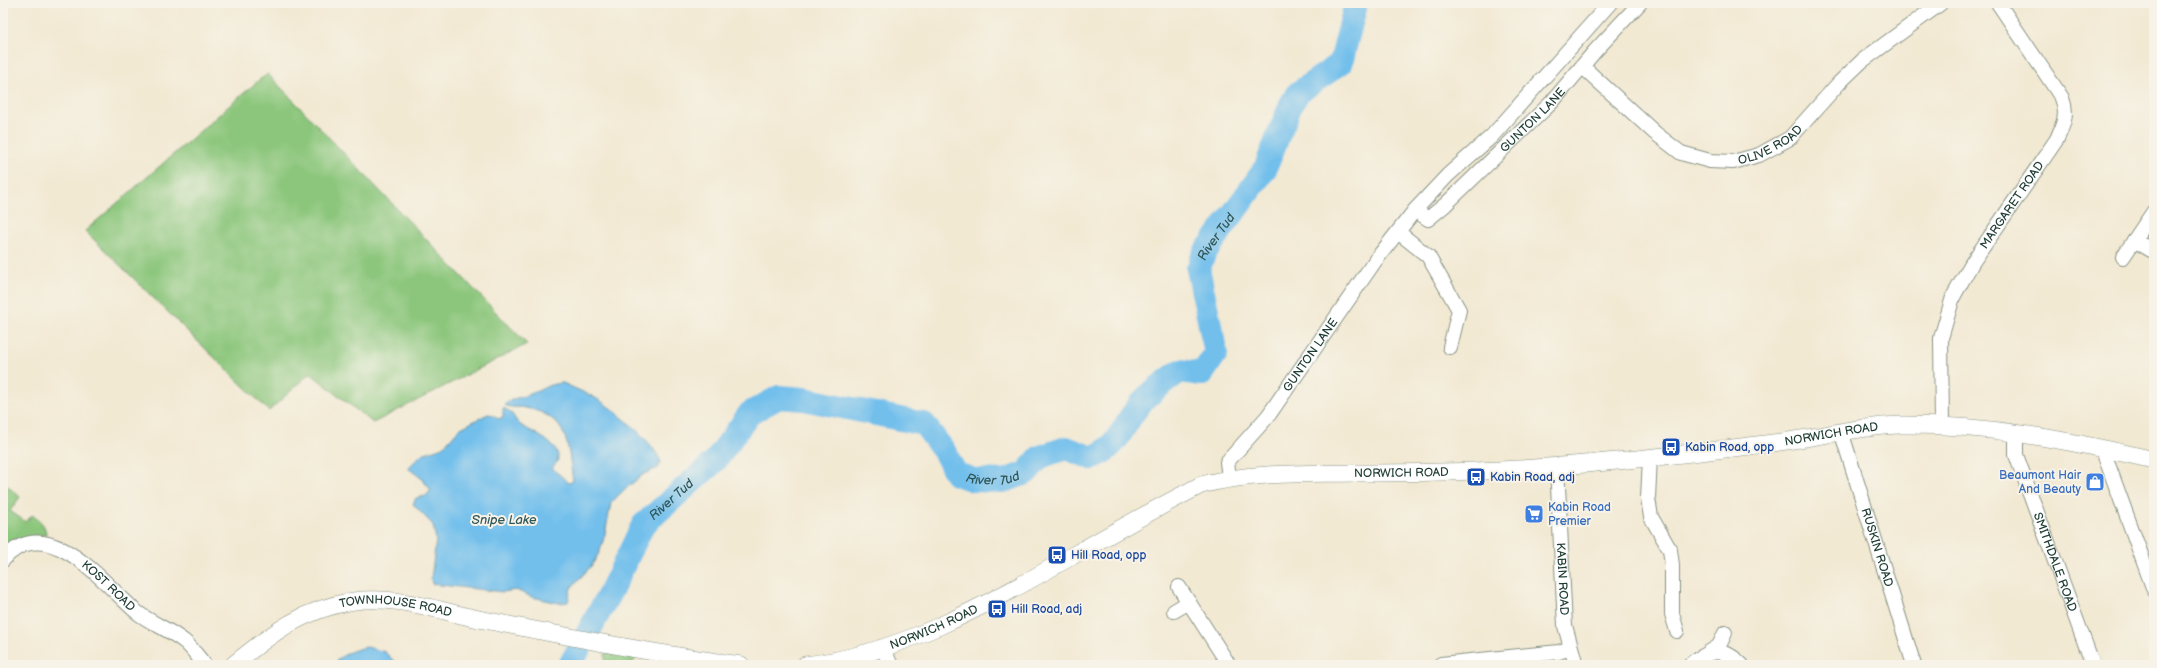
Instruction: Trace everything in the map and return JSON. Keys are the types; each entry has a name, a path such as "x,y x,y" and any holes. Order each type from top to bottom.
{"street":[{"name":"GUNTON LANE","path":"1229,478 1227,462 1268,416 1375,261 1398,232 1448,175 1492,136 1610,3"},
{"name":"GUNTON LANE","path":"1416,210 1428,219 1445,205 1516,139 1640,3"},
{"name":"OLIVE ROAD","path":"1582,68 1655,133 1681,153 1710,161 1733,162 1759,155 1790,138 1839,83 1862,61 1941,3"},
{"name":"MARGARET ROAD","path":"1942,425 1941,338 1953,297 1972,263 2057,139 2066,120 2066,108 2062,98 1998,3"},
{"path":"2123,257 2154,211"},
{"path":"1398,232 1428,256 1459,310 1450,347"},
{"path":"2134,240 2151,250"},
{"name":"NORWICH ROAD","path":"805,665 859,656 950,622 1004,595 1201,484 1229,478 1322,474 1465,472 1557,466 1775,443 1841,431 1898,425 1942,425 2016,434 2102,448 2154,460"},
{"name":"RUSKIN ROAD","path":"1841,431 1914,665"},
{"name":"SMITHDALE ROAD","path":"2016,434 2016,455 2093,665"},
{"path":"2102,448 2154,590"},
{"path":"1650,457 1648,498 1651,517 1670,550 1672,566 1672,614 1677,631"},
{"name":"KABIN ROAD","path":"1557,466 1565,626 1576,665"},
{"name":"KOST ROAD","path":"3,560 15,550 33,544 43,543 67,550 138,613 186,643 205,665"},
{"path":"1179,587 1229,665"},
{"name":"TOWNHOUSE ROAD","path":"234,665 271,634 294,620 322,608 355,601 371,600 417,605 700,663"},
{"path":"1174,611 1189,602"},
{"path":"1689,665 1719,646 1725,633"},
{"path":"882,647 892,665"},
{"path":"1441,664 1559,652 1570,648"},
{"path":"1708,654 1722,651 1736,659 1742,665"},
{"path":"700,663 741,665"}],"green space":[{"path":"268,74 527,344 373,423 310,373 269,411 85,231 259,80"},
{"path":"3,482 20,497 10,511 26,522 32,515 44,526 46,535 23,539 3,551"},
{"path":"605,653 636,658 631,665 605,665"}],"water":[{"name":"Snipe Lake","path":"563,383 590,395 612,409 645,438 661,462 658,468 644,474 625,489 611,503 600,551 592,565 571,588 568,602 559,603 532,597 516,590 503,592 432,584 431,579 436,540 433,525 413,504 416,498 426,496 431,490 421,478 408,468 422,454 443,447 459,429 488,414 493,415 498,419 503,417 503,408 510,412 522,426 542,438 555,449 558,455 557,461 552,468 569,483 573,481 567,444 559,425 551,418 540,412 526,408 504,405 514,399 549,386"},
{"path":"367,647 385,652 398,665 332,665 348,653"}],"waterway":[{"name":"River Tud","path":"570,665 613,587 643,525 716,460 750,413 779,397 804,399 924,424 944,451 956,474 974,480 1004,481 1026,473 1040,457 1066,448 1092,458 1102,453 1110,447 1121,434 1145,398 1155,390 1180,371 1202,374 1216,353 1198,269 1204,254 1265,169 1291,104 1299,92 1341,63 1356,3"}],"place":[{"name":"Kabin Road, opp","path":"1671,447"},
{"name":"Kabin Road, adj","path":"1476,477"},
{"name":"Beaumont Hair And Beauty","path":"2095,482"},
{"name":"Kabin Road Premier","path":"1534,514"},
{"name":"Hill Road, opp","path":"1057,555"},
{"name":"Hill Road, adj","path":"997,609"}]}
